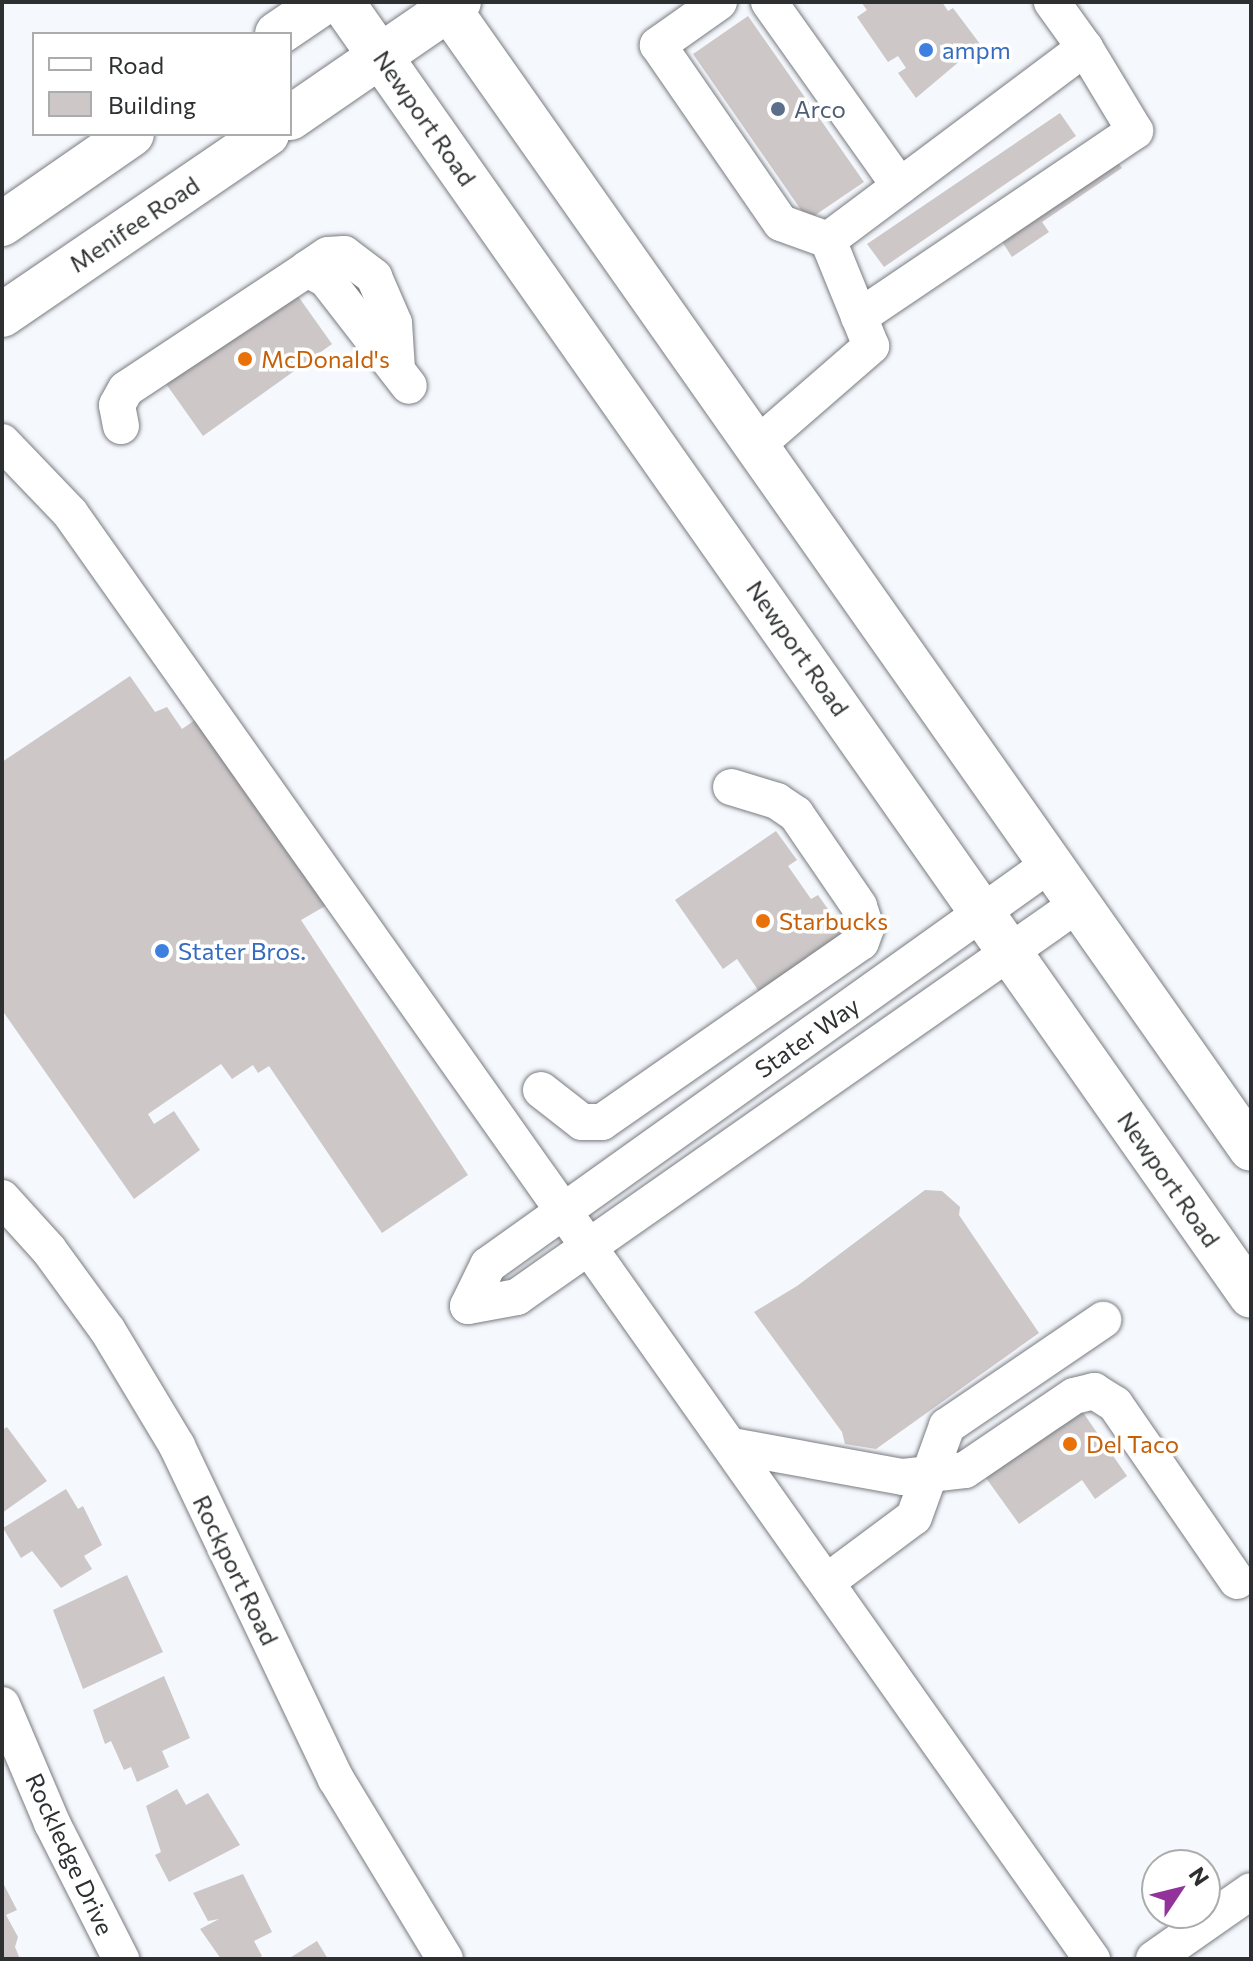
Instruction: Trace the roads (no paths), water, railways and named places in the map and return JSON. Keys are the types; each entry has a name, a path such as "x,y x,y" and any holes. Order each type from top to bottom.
{"main road":[{"path":"280,32 324,2"},
{"name":"Newport Road","path":"342,2 1251,1296"},
{"path":"292,117 451,4 755,447 1251,1149"},
{"path":"2,224 129,136"},
{"name":"Menifee Road","path":"2,315 264,136"}],"street":[{"path":"719,2 658,45 781,223 828,240 871,346 755,447"},
{"path":"769,2 900,186"},
{"path":"859,317 1135,131 1085,48 1052,2"},
{"path":"828,240 1085,48"},
{"path":"121,426 117,405 126,389 307,269 326,279 403,378"},
{"path":"2,442 70,513 496,1122 589,1245 1092,1959"},
{"path":"541,1090 582,1122 602,1122 861,942 866,928 859,906 796,814 777,801 731,787"},
{"name":"Stater Way","path":"1050,864 488,1265 468,1306 517,1297 1078,904"},
{"name":"Rockport Road","path":"2,1198 49,1250 108,1331 177,1446 336,1779 445,1959"},
{"path":"828,1581 914,1517 947,1426 1103,1320"},
{"path":"732,1446 778,1452 806,1462 903,1477 930,1471 965,1470 981,1463 1074,1396 1094,1391 1115,1404 1237,1581"},
{"name":"Rockledge Drive","path":"2,1705 52,1823 121,1959"},
{"path":"1154,1959 1251,1891"}],"place":[{"name":"ampm","path":"926,50"},
{"name":"Arco","path":"778,109"},
{"name":"McDonald's","path":"245,359"},
{"name":"Starbucks","path":"763,921"},
{"name":"Stater Bros.","path":"162,951"},
{"name":"Del Taco","path":"1070,1444"}]}
